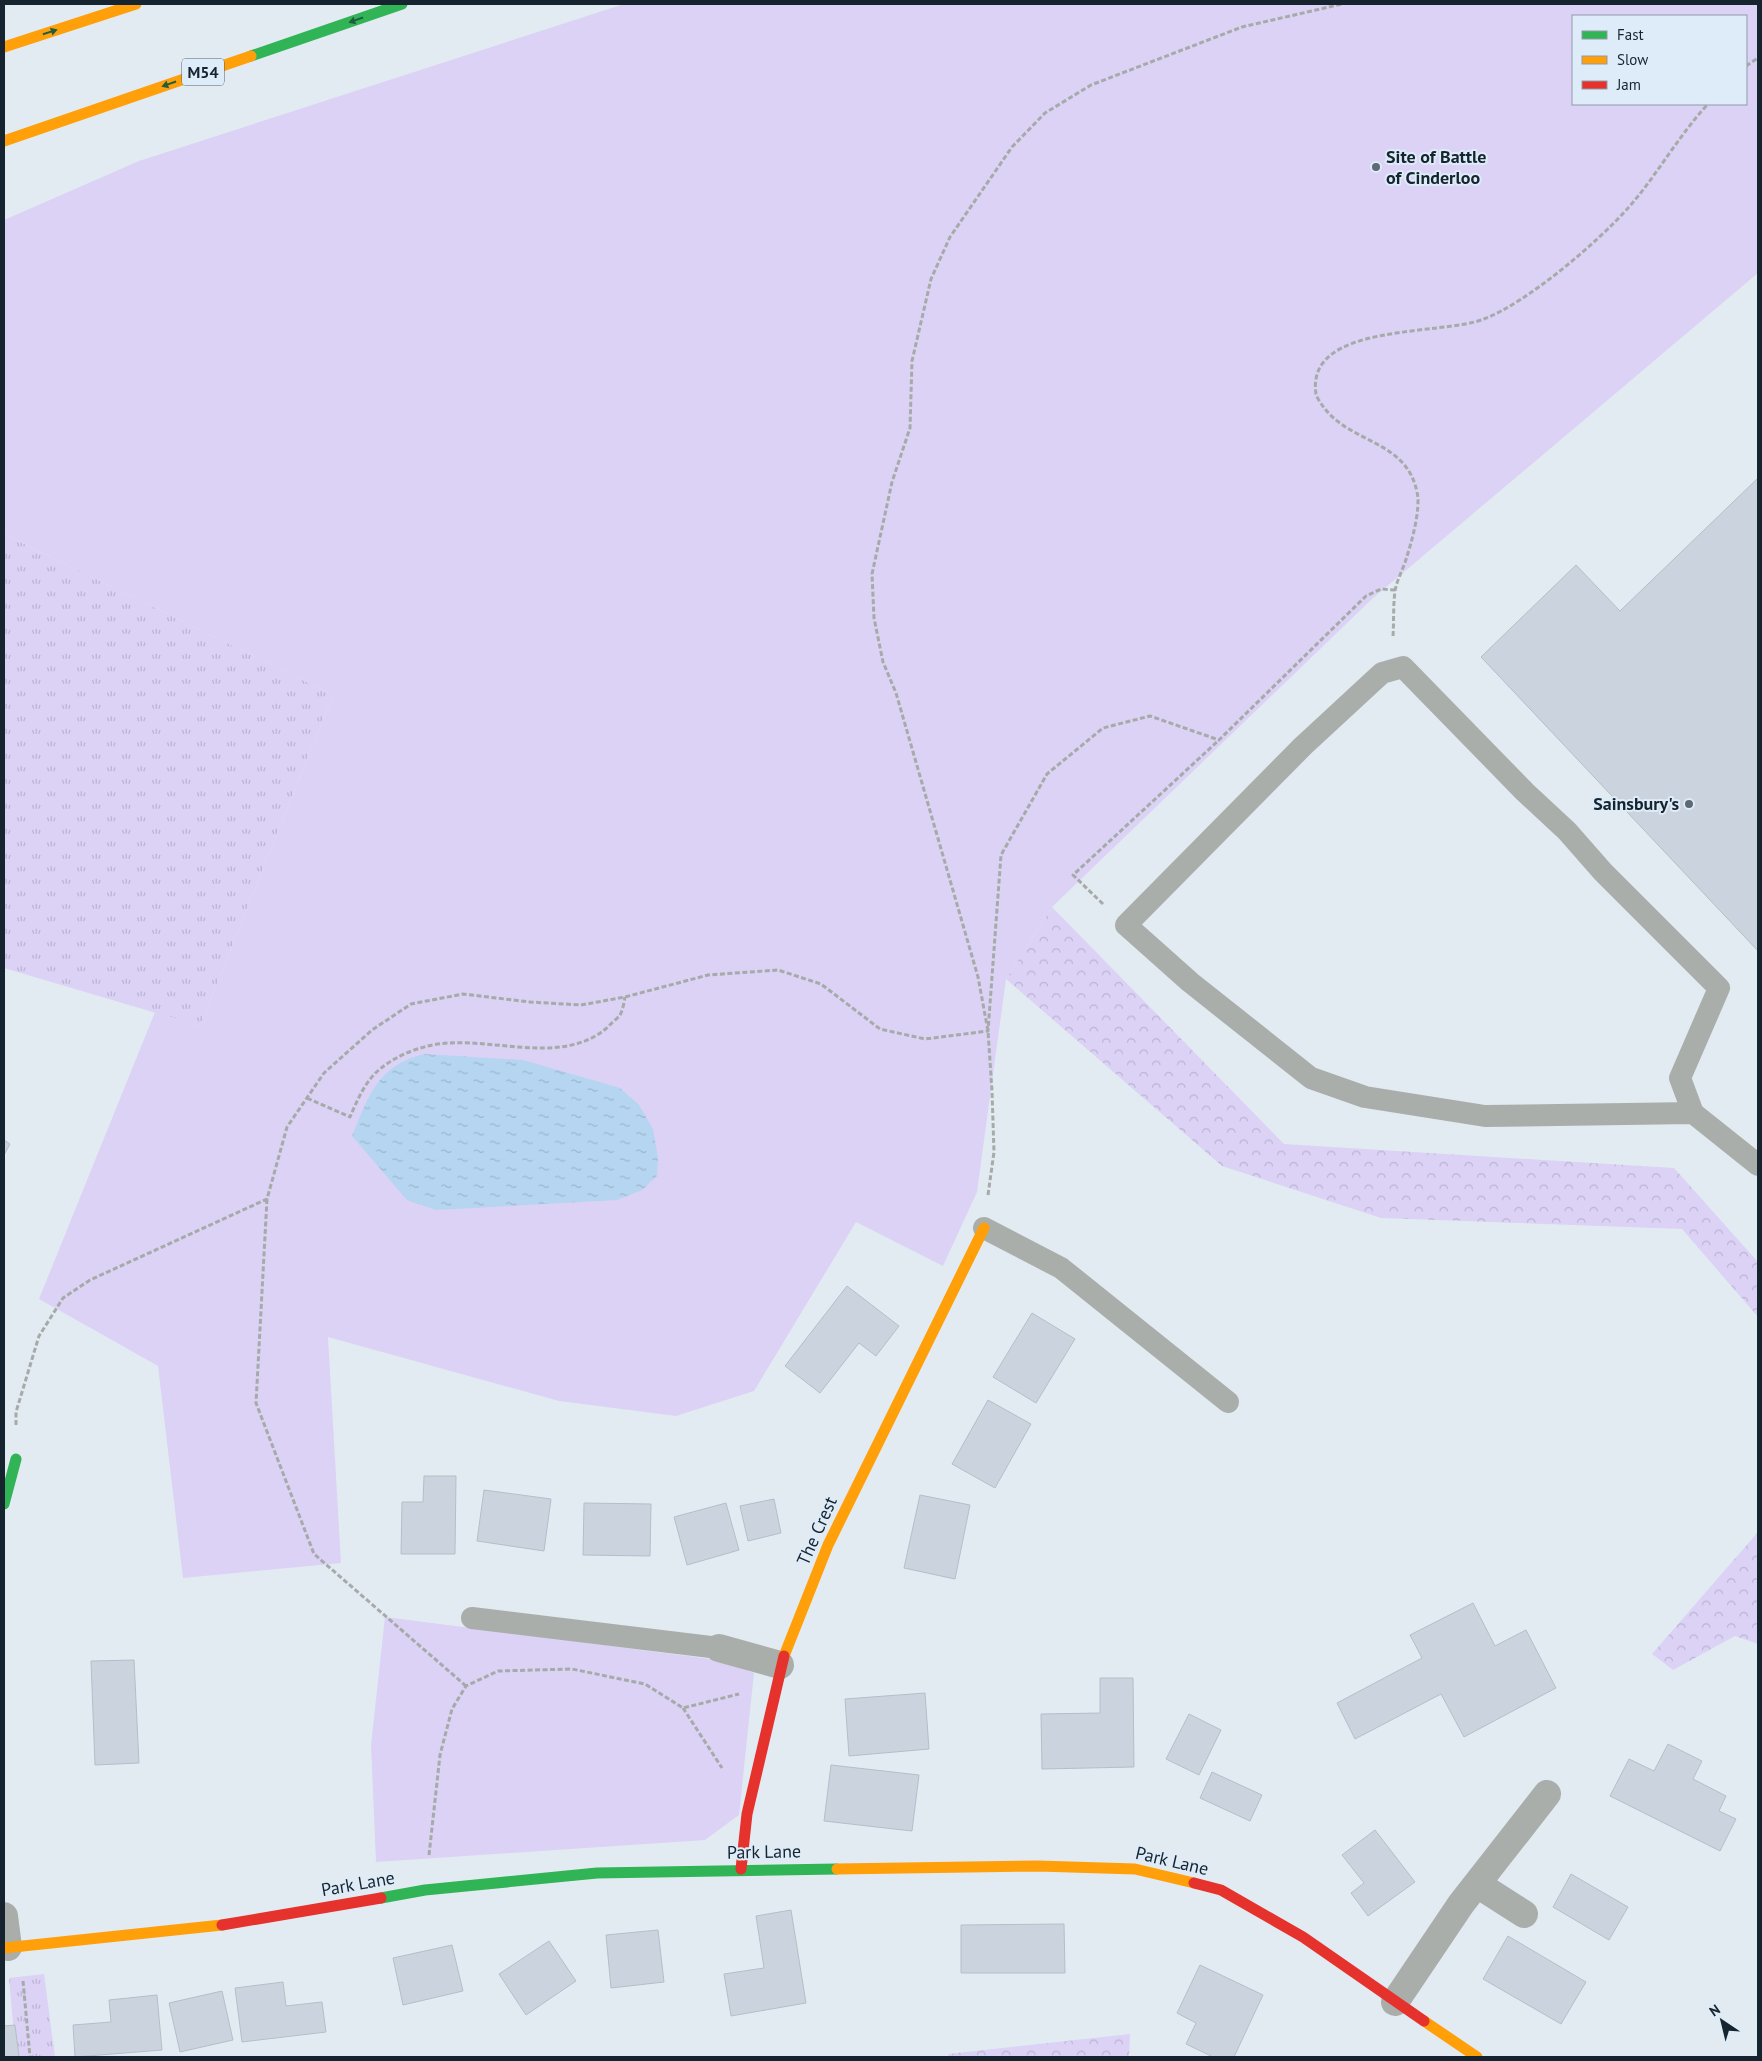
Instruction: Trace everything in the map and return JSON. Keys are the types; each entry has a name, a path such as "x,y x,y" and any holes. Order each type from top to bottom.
{"main road":[{"path":"4,47 136,4"},
{"name":"M54","path":"4,140 402,4"},
{"name":"The Crest","path":"740,1870 747,1814 780,1665 828,1545 984,1228"},
{"path":"4,1504 16,1459"},
{"name":"Park Lane","path":"11,1947 208,1928 425,1890 597,1873 1038,1866 1135,1869 1221,1890 1303,1937 1477,2057"}],"street":[{"path":"719,1648 780,1665"},
{"path":"1395,2002 1477,1884 1547,1794"},
{"path":"1477,1884 1524,1914"},
{"path":"4,1916 11,1947"}],"lane":[{"path":"1693,1114 1485,1116 1365,1098 1311,1078 1190,982 1126,925 1303,746 1382,673 1403,667 1524,792 1567,831 1603,872 1719,988 1680,1078 1693,1114 1758,1165"},
{"path":"984,1228 1061,1268 1228,1402"},
{"path":"472,1618 719,1648"}],"path":[{"path":"984,1228 994,1152 988,1031 978,977 896,693 883,662 874,618 872,574 892,482 910,428 912,361 931,279 950,237 981,191 1012,147 1045,113 1091,85 1242,27 1342,4"},
{"path":"1747,65 1758,58"},
{"path":"1394,670 1392,645 1395,590 1408,556 1416,520 1418,494 1410,470 1395,454 1331,417 1316,396 1316,375 1328,356 1347,344 1379,336 1483,319 1521,299 1592,244 1628,207 1707,105"},
{"path":"1126,925 1073,875 1219,740 1366,596 1381,589 1395,590"},
{"path":"988,1031 1001,855 1047,774 1102,728 1150,716 1219,740"},
{"path":"466,1686 314,1554 256,1402 267,1199 287,1127 331,1067 372,1030 411,1004 463,994 530,1002 580,1004 625,997 708,976 778,970 822,984 880,1029 926,1039 988,1031"},
{"path":"307,1098 350,1117 360,1094 378,1070 401,1056 429,1046 459,1044 519,1047 578,1044 602,1031 620,1015 625,997"},
{"path":"16,1459 16,1412 39,1336 63,1298 90,1280 267,1199"},
{"path":"683,1708 738,1694 780,1665"},
{"path":"425,1890 440,1755 452,1709 466,1686 498,1671 572,1669 645,1684 683,1708 724,1771"},
{"path":"11,1947 30,2057"}],"green space":[{"path":"624,4 1758,4 1758,273 1372,599 1052,907 1006,979 977,1192 943,1266 856,1222 754,1391 676,1416 559,1401 328,1337 341,1563 183,1578 158,1366 39,1299 155,1012 200,1026 333,695 4,534 4,220 139,161"},
{"path":"4,534 333,695 200,1026 4,968"},
{"path":"1052,907 1284,1144 1674,1168 1758,1262 1758,1317 1682,1229 1381,1218 1222,1166 1006,979"},
{"path":"1758,1532 1758,1644 1735,1636 1673,1670 1652,1654"},
{"path":"385,1617 719,1660 754,1673 739,1815 705,1840 376,1862 371,1745"},
{"path":"44,1974 55,2057 16,2057 9,1978"},
{"path":"1130,2034 1129,2057 949,2057 948,2054"}],"water":[{"path":"424,1054 523,1060 620,1088 639,1105 653,1129 658,1158 657,1176 642,1190 617,1200 436,1210 407,1200 352,1136 370,1095 385,1074 408,1059"}],"building":[{"name":"Sainsbury's","path":"1758,478 1758,951 1481,657 1576,565 1620,611"},
{"path":"4,1140 10,1144 4,1155"},
{"path":"847,1286 899,1326 876,1356 859,1343 820,1393 785,1366"},
{"path":"1032,1313 1075,1339 1036,1403 993,1377"},
{"path":"988,1400 1031,1424 995,1488 952,1464"},
{"path":"424,1476 456,1476 455,1554 401,1554 402,1502 423,1502"},
{"path":"484,1490 551,1499 544,1551 477,1541"},
{"path":"920,1495 970,1505 955,1579 904,1568"},
{"path":"774,1499 781,1533 748,1541 740,1506"},
{"path":"584,1503 651,1504 650,1556 583,1555"},
{"path":"726,1503 739,1550 687,1565 674,1517"},
{"path":"1473,1603 1495,1646 1526,1630 1556,1688 1464,1737 1441,1694 1355,1739 1337,1703 1422,1658 1410,1635"},
{"path":"134,1660 139,1763 95,1765 91,1661"},
{"path":"1100,1678 1133,1678 1134,1767 1042,1769 1041,1714 1100,1713"},
{"path":"925,1693 929,1749 849,1756 845,1699"},
{"path":"1189,1714 1221,1730 1199,1775 1166,1759"},
{"path":"1668,1744 1702,1761 1693,1779 1726,1796 1719,1811 1736,1819 1720,1851 1610,1796 1629,1759 1654,1771"},
{"path":"831,1765 919,1775 912,1831 824,1821"},
{"path":"1212,1772 1262,1795 1250,1821 1200,1798"},
{"path":"1375,1830 1415,1882 1368,1916 1351,1893 1364,1883 1342,1855"},
{"path":"1571,1874 1628,1907 1609,1940 1553,1907"},
{"path":"791,1910 806,2003 731,2016 724,1974 764,1968 756,1916"},
{"path":"1064,1924 1065,1973 961,1973 961,1925"},
{"path":"658,1930 664,1982 611,1988 606,1935"},
{"path":"1508,1936 1586,1982 1561,2024 1483,1979"},
{"path":"549,1941 576,1981 526,2015 499,1974"},
{"path":"452,1945 463,1991 403,2005 393,1958"},
{"path":"1200,1965 1263,1995 1234,2057 1213,2057 1186,2044 1196,2023 1177,2013"},
{"path":"283,1982 286,2006 322,2002 326,2032 242,2042 235,1988"},
{"path":"222,1991 233,2040 180,2052 169,2003"},
{"path":"157,1995 162,2050 75,2057 73,2025 111,2022 109,2000"},
{"path":"15,2025 19,2057 4,2057 4,2026"}],"traffic: fast":[{"path":"251,56 402,4"},
{"path":"4,1504 16,1459"},
{"path":"381,1898 425,1890 597,1873 837,1869"}],"traffic: slow":[{"path":"4,47 136,4"},
{"path":"4,141 251,56"},
{"path":"784,1656 828,1545 984,1228"},
{"path":"837,1869 1038,1866 1135,1869 1194,1883"},
{"path":"4,1948 222,1925"},
{"path":"1424,2021 1477,2057"}],"traffic: jam":[{"path":"741,1869 747,1814 784,1656"},
{"path":"1194,1883 1221,1890 1303,1937 1424,2021"},
{"path":"222,1925 381,1898"}],"place":[{"name":"Site of Battle of Cinderloo","path":"1376,167"},
{"name":"Sainsbury's","path":"1689,804"}]}
